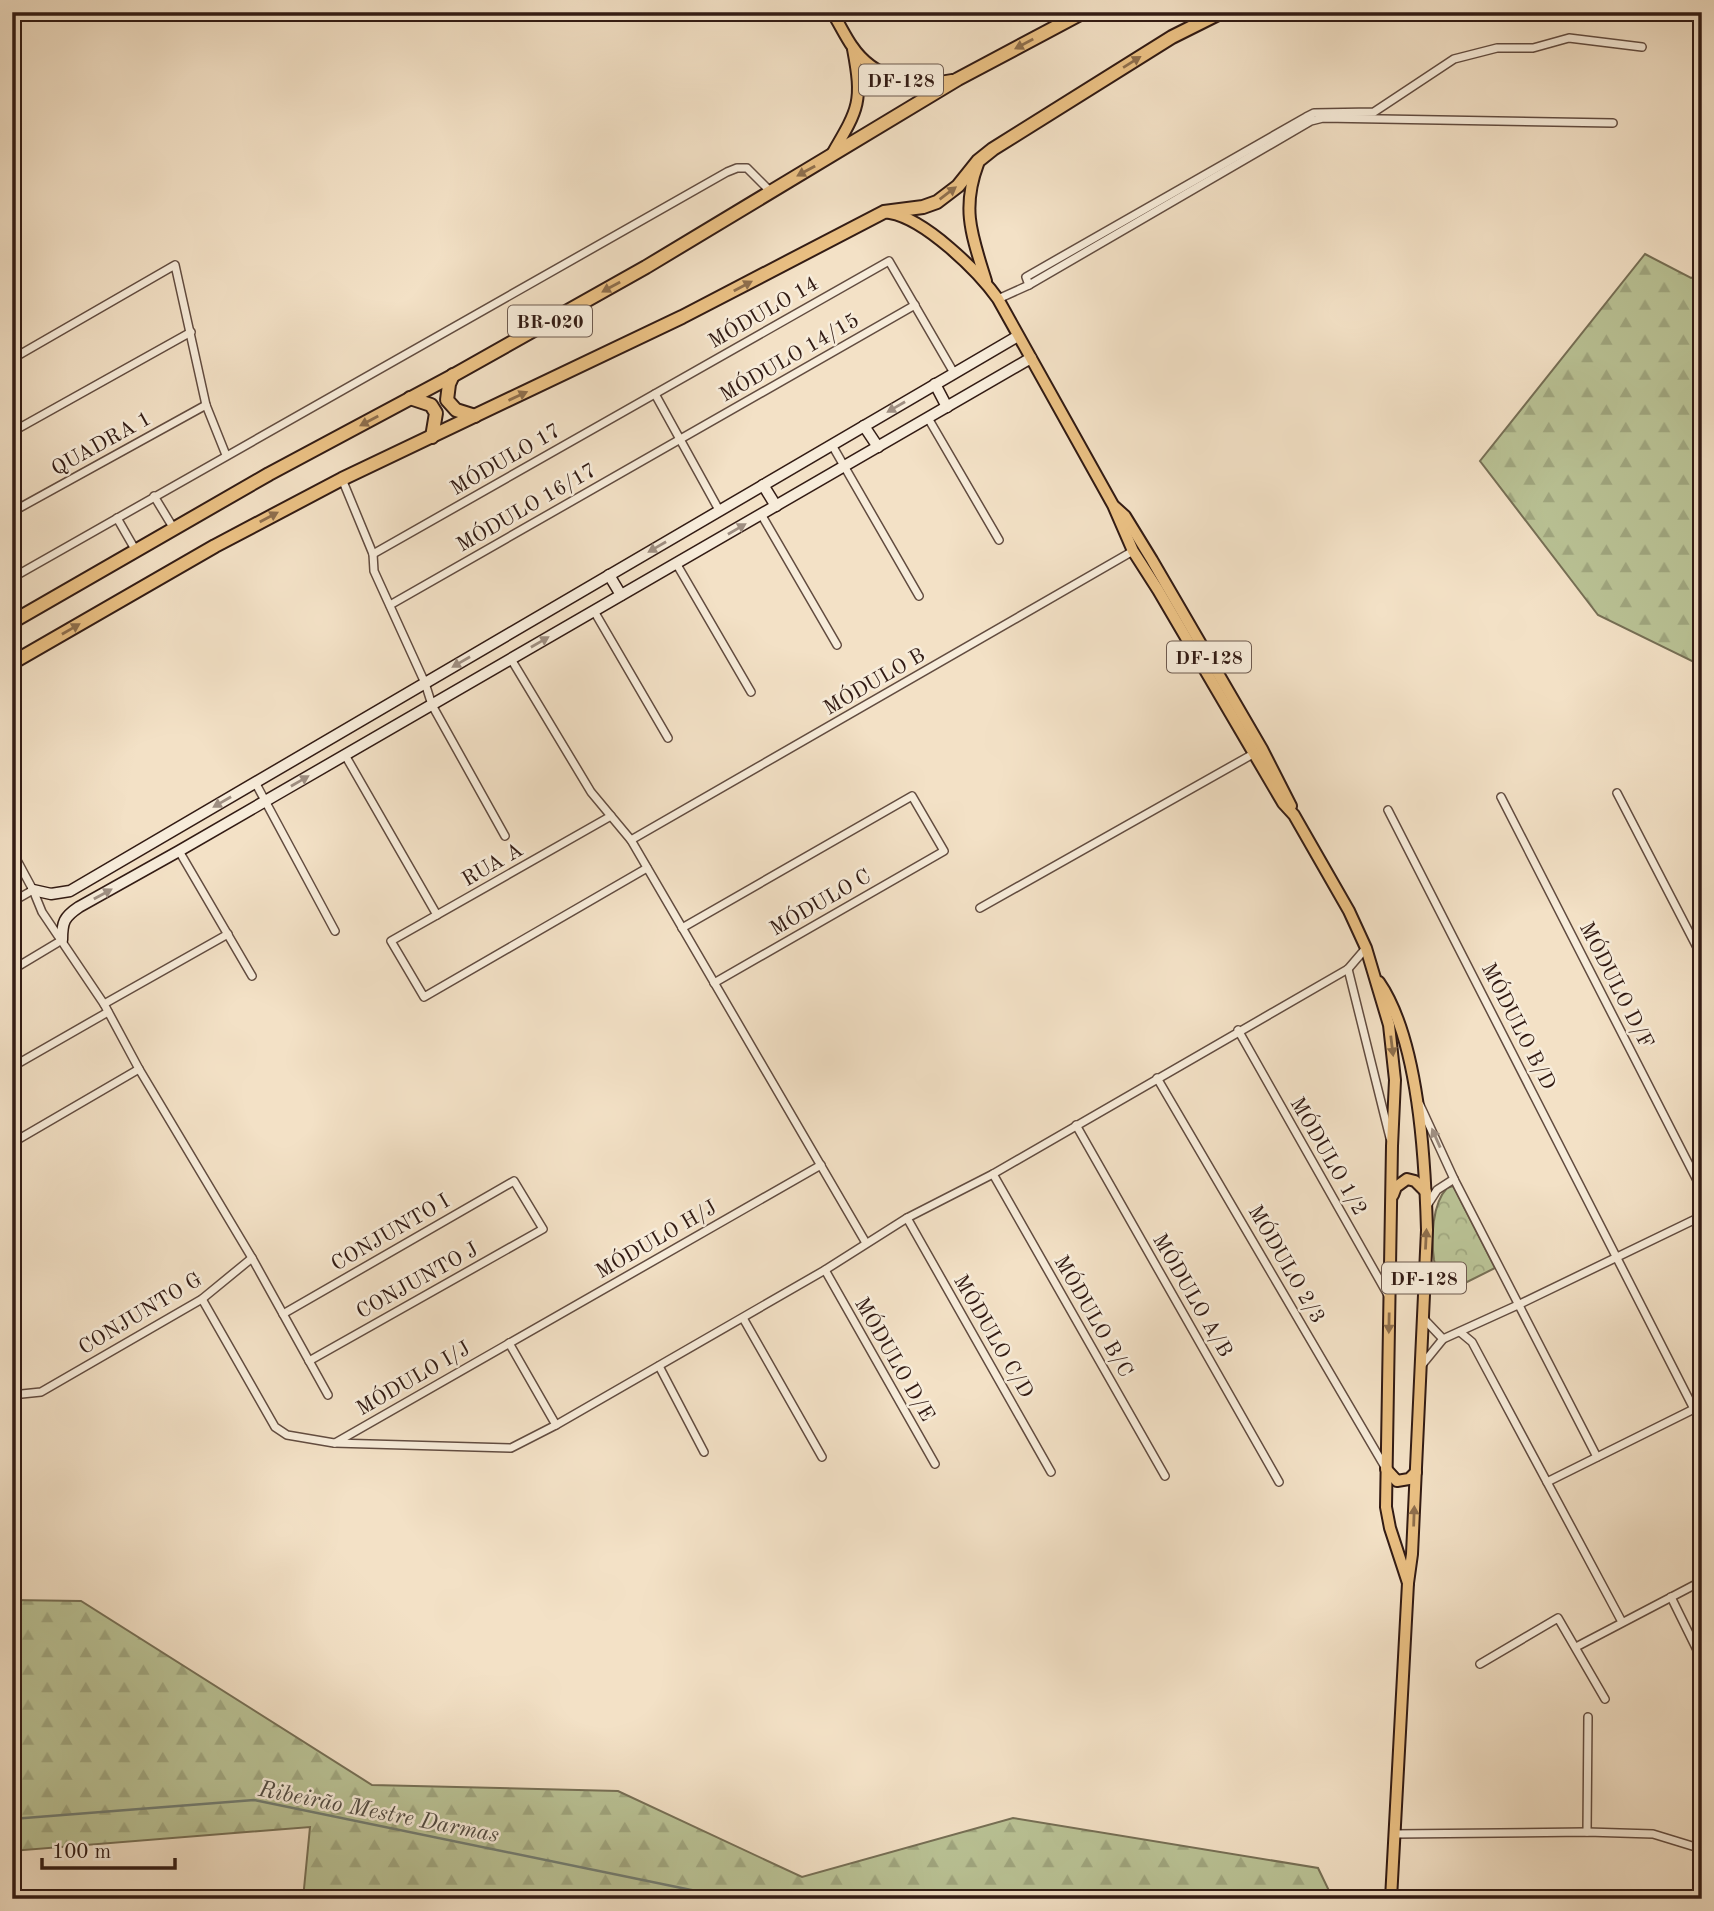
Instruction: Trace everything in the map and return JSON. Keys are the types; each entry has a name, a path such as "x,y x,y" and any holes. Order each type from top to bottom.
{"highway":[{"name":"BR-020","path":"12,622 646,267 958,79 1084,12"},
{"name":"BR-020","path":"12,663 215,546 342,479 682,317 884,212 923,207 937,202 958,186 993,149 1172,37 1222,12"},
{"path":"454,375 449,384 447,400 456,410 475,416"},
{"path":"410,398 431,405 436,413 432,437"}],"main road":[{"name":"DF-128","path":"832,12 853,49 874,68 895,79 918,83 958,79"},
{"name":"DF-128","path":"831,157 854,117 858,100 859,81 853,49"},
{"name":"DF-128","path":"978,162 970,185 968,210 986,283"},
{"name":"DF-128","path":"884,212 911,220 946,244 986,283 998,299 1113,505 1133,551 1283,803 1294,815 1367,948 1389,1025 1395,1080 1387,1515 1408,1583"},
{"name":"DF-128","path":"1113,505 1125,516 1171,592 1290,800 1294,815"},
{"path":"1132,527 1133,551 1152,560"},
{"path":"1158,590 1171,592"},
{"path":"1224,684 1225,703"},
{"name":"DF-128","path":"1377,980 1390,998 1402,1029 1417,1098 1426,1192 1412,1554 1408,1583 1391,1899"},
{"path":"1392,1196 1396,1187 1407,1179 1415,1181 1426,1192"},
{"path":"1386,1469 1397,1481 1409,1479 1416,1472"}],"street":[{"path":"1029,285 1026,277 1314,113 1374,112 1454,59 1497,48 1533,48 1569,38 1642,47"},
{"path":"998,299 1029,285 1311,121 1323,118 1613,123"},
{"path":"12,578 727,172 747,168 770,191"},
{"name":"MÓDULO 14","path":"654,394 889,261 915,305"},
{"path":"12,359 175,265 206,405 226,455"},
{"path":"915,305 954,373"},
{"name":"MÓDULO 14/15","path":"680,440 915,305"},
{"path":"12,432 191,332"},
{"path":"12,902 33,890 51,894 70,891 1018,336"},
{"path":"62,940 62,923 66,916 1031,358"},
{"path":"935,384 947,407"},
{"path":"654,394 719,510"},
{"name":"MÓDULO 17","path":"373,554 654,394"},
{"name":"QUADRA 1","path":"12,512 206,405"},
{"path":"928,418 999,540"},
{"path":"864,426 878,447"},
{"name":"MÓDULO 16/17","path":"390,605 680,440"},
{"path":"832,445 919,596"},
{"path":"342,479 373,554 374,571 425,683 432,705 505,836"},
{"path":"762,485 776,506"},
{"path":"155,496 174,529"},
{"path":"761,514 837,645"},
{"path":"117,518 136,551"},
{"name":"MÓDULO B","path":"631,841 1133,551"},
{"path":"676,563 751,692"},
{"path":"609,575 621,595"},
{"path":"594,611 668,738"},
{"path":"512,659 591,792 631,841 866,1243"},
{"path":"980,908 1254,754"},
{"path":"345,755 437,915"},
{"path":"255,782 335,931"},
{"path":"1618,793 1702,957"},
{"name":"MÓDULO C","path":"682,928 912,796 944,851 715,983"},
{"name":"MÓDULO D/F","path":"1501,797 1702,1190"},
{"name":"MÓDULO B/D","path":"1388,810 1618,1257"},
{"name":"RUA A","path":"611,816 391,942 424,997 647,868"},
{"path":"12,851 43,912 106,1008 139,1069 252,1258 328,1395"},
{"path":"179,851 252,976"},
{"path":"12,1067 228,934"},
{"path":"12,970 62,940"},
{"path":"202,1299 275,1427 287,1435 334,1443 511,1448 556,1426 825,1270 907,1218 993,1174 1348,969 1367,948"},
{"path":"1348,969 1392,1146"},
{"name":"MÓDULO 1/2","path":"1238,1031 1389,1298"},
{"path":"12,1143 139,1069"},
{"name":"MÓDULO 2/3","path":"1157,1078 1386,1469"},
{"path":"1417,1098 1454,1179 1597,1457"},
{"name":"MÓDULO A/B","path":"1076,1125 1279,1482"},
{"name":"MÓDULO H/J","path":"509,1343 821,1165"},
{"name":"MÓDULO B/C","path":"993,1174 1165,1476"},
{"path":"1426,1206 1437,1190 1454,1179"},
{"name":"CONJUNTO I","path":"283,1314 514,1181 543,1229"},
{"path":"1421,1367 1443,1339 1702,1216"},
{"name":"MÓDULO C/D","path":"907,1218 1051,1472"},
{"name":"CONJUNTO J","path":"309,1361 543,1229"},
{"path":"1547,1482 1698,1407 1618,1257"},
{"name":"CONJUNTO G","path":"12,1395 41,1392 202,1299 252,1258"},
{"name":"MÓDULO D/E","path":"825,1270 935,1464"},
{"path":"743,1318 822,1457"},
{"path":"1423,1318 1443,1339"},
{"path":"1460,1332 1472,1342 1622,1622"},
{"path":"509,1343 556,1426"},
{"name":"MÓDULO I/J","path":"334,1443 509,1343"},
{"path":"659,1366 704,1452"},
{"path":"1576,1647 1702,1581"},
{"path":"1671,1597 1702,1660"},
{"path":"1480,1664 1558,1618 1605,1699"},
{"path":"1587,1832 1588,1717"},
{"path":"1394,1834 1653,1834 1702,1849"}],"green space":[{"path":"1645,254 1691,278 1702,274 1702,666 1598,615 1480,461"},
{"path":"1453,1186 1495,1268 1447,1292 1434,1260 1433,1232 1438,1203 1447,1188"},
{"path":"12,1600 81,1601 372,1785 618,1791 802,1877 1013,1818 1318,1868 1333,1899 627,1899 620,1896 611,1899 303,1899 310,1827 12,1851"}],"waterway":[{"name":"Ribeirão Mestre Darmas","path":"12,1819 254,1800 735,1899"}]}
